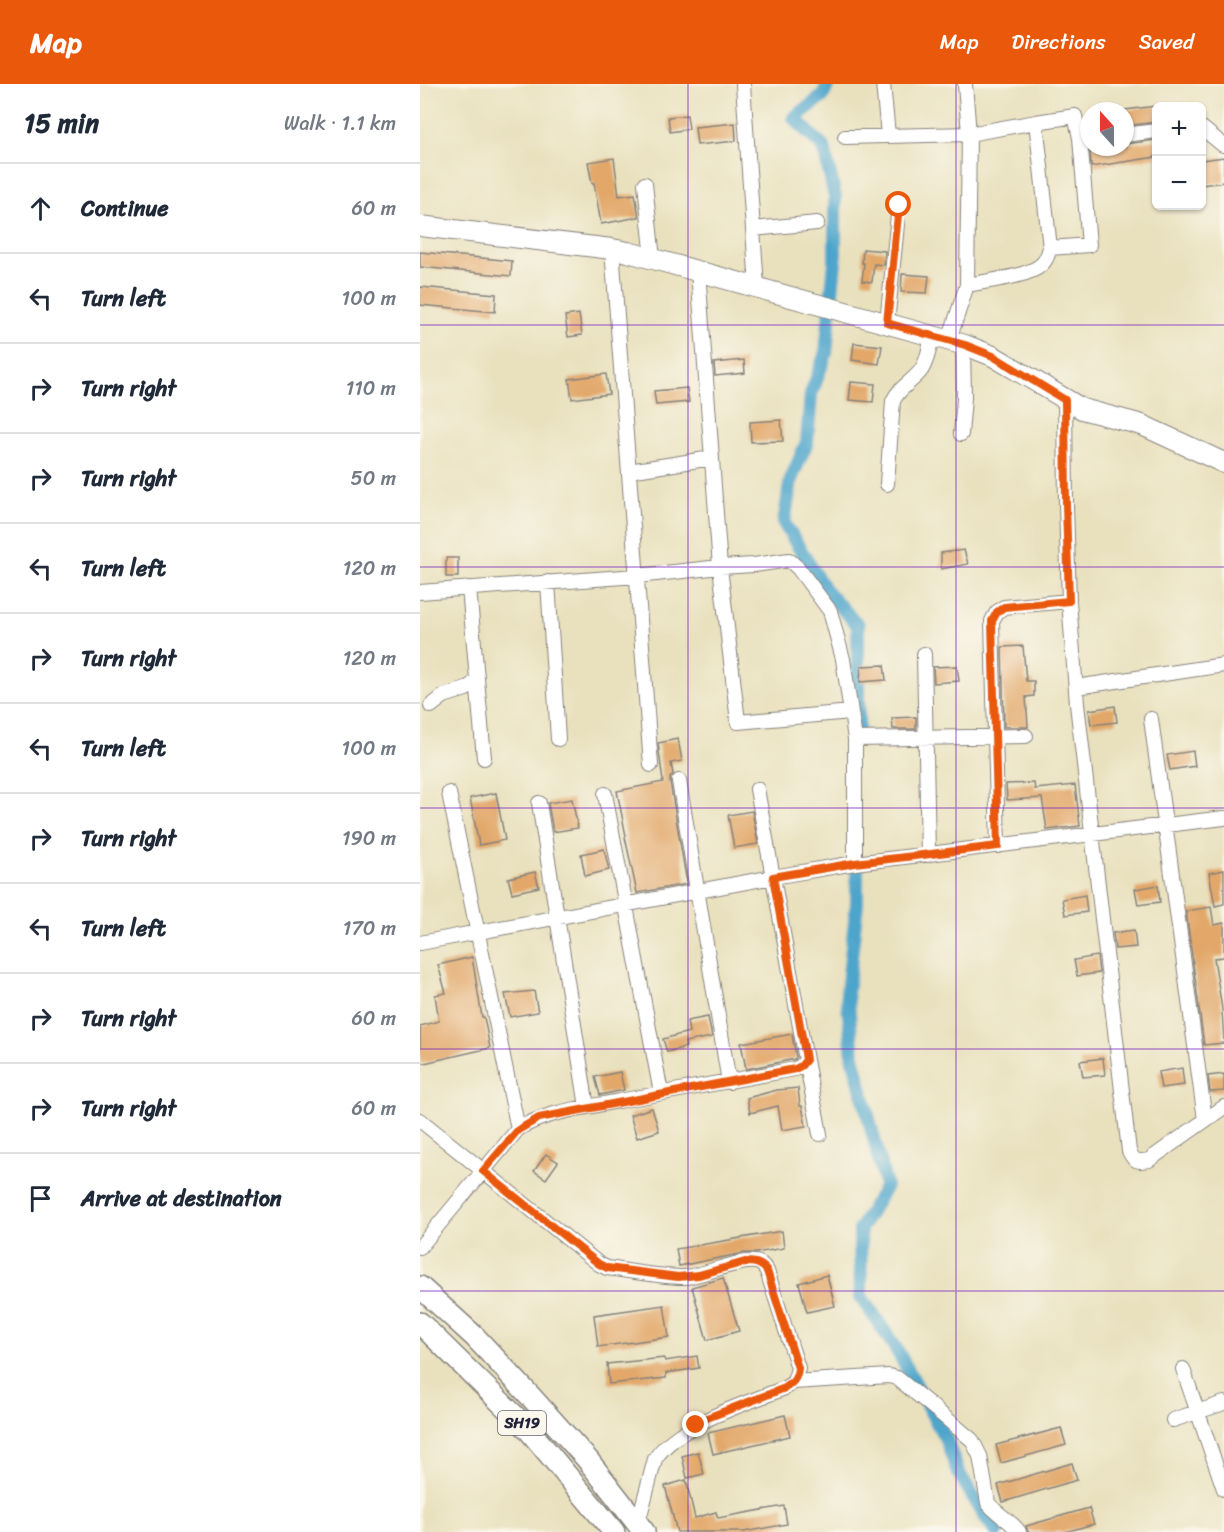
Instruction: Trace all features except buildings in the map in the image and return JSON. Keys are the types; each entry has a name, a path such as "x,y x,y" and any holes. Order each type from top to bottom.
{"main road":[{"name":"SH19","path":"420,1287 475,1337 525,1390 587,1459 641,1527"},
{"name":"SH19","path":"420,1323 529,1430 614,1532"}],"street":[{"path":"742,84 757,287"},
{"path":"883,84 888,135"},
{"path":"887,484 893,400 948,340 967,285 969,134 965,84"},
{"path":"845,137 969,134 1075,116 1080,127"},
{"path":"967,285 1031,272 1047,258 1050,248 1036,122"},
{"path":"1134,134 1152,131"},
{"path":"1206,131 1223,145"},
{"path":"1050,248 1089,245 1086,156"},
{"path":"645,184 653,259"},
{"path":"887,323 899,205"},
{"path":"753,229 818,223"},
{"path":"420,226 612,249 948,340 993,356 1082,409 1142,425 1224,463"},
{"path":"612,249 651,765"},
{"path":"698,271 720,567 738,722 851,712"},
{"path":"948,340 964,398 961,434"},
{"path":"1065,400 1069,601 1076,687 1129,1151 1132,1158 1139,1162 1149,1160 1224,1107"},
{"path":"629,471 712,458"},
{"path":"420,592 637,576 789,560 798,568 830,611 843,659 855,740 855,863"},
{"path":"548,582 558,739"},
{"path":"469,588 484,758"},
{"path":"998,846 992,621 997,612 1004,607 1069,601"},
{"path":"924,654 928,855"},
{"path":"1076,687 1224,665"},
{"path":"430,706 444,696 466,689 477,681"},
{"path":"1151,720 1204,1120"},
{"path":"855,740 1026,736"},
{"path":"679,781 729,1082"},
{"path":"757,789 820,1134"},
{"path":"449,793 518,1130"},
{"path":"605,794 661,1093"},
{"path":"539,803 587,1107"},
{"path":"420,943 855,863 1224,819"},
{"path":"420,1247 518,1130 539,1118 795,1069 806,1060"},
{"path":"420,1120 599,1264 607,1268 688,1277 745,1262 762,1264 767,1271 798,1368 794,1382"},
{"path":"1183,1370 1224,1489"},
{"path":"641,1527 655,1459 669,1443 707,1418 785,1388 794,1382 889,1376 897,1378 972,1440 980,1456 988,1503 1019,1532"},
{"path":"1173,1420 1224,1403"}],"waterway":[{"path":"828,84 822,97 794,118 824,148 835,197 835,262 826,353 811,394 807,442 791,479 784,523 824,589 858,625 858,727"},
{"path":"857,867 857,903 847,993 853,1056 886,1186 860,1229 861,1297 895,1347 946,1439 957,1470 997,1532"}],"route":[{"path":"696,1425 707,1418 785,1388 794,1382 798,1368 767,1271 762,1264 745,1262 688,1277 607,1268 483,1171 518,1130 528,1122 539,1118 801,1066 806,1060 805,1053 773,877 855,863 998,846 992,621 997,612 1004,607 1069,601 1065,400 993,356 965,345 887,323 899,205"}]}
